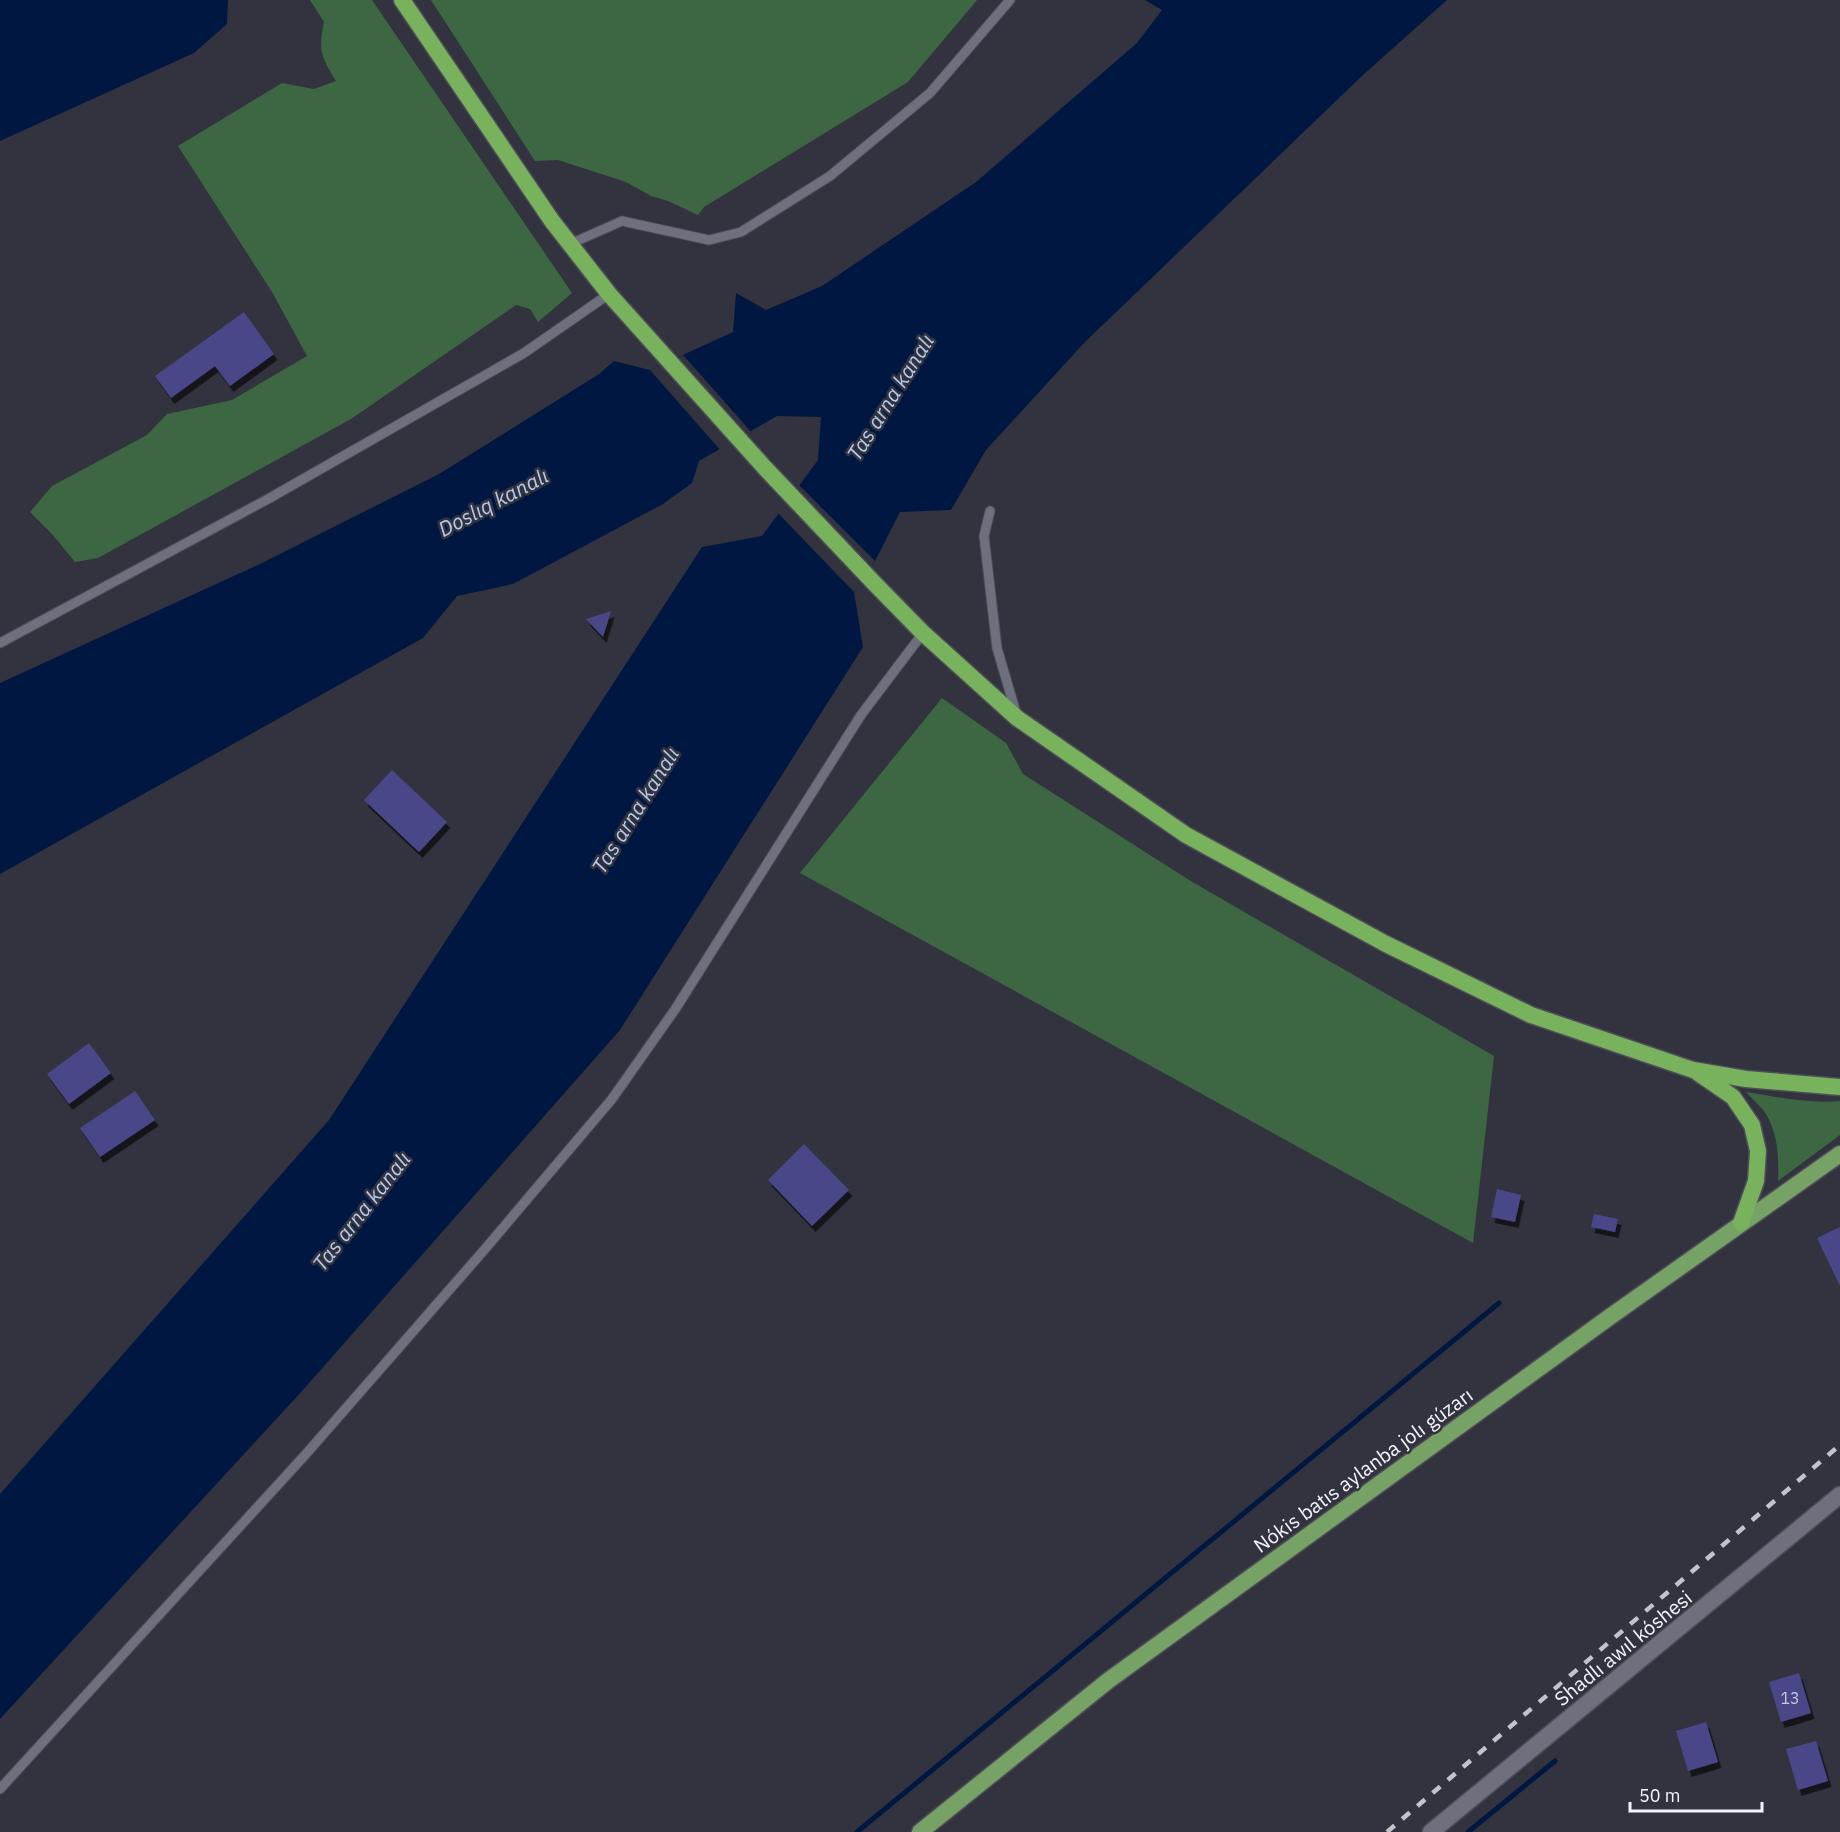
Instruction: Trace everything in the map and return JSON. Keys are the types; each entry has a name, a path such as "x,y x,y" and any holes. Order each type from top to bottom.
{"highway":[{"path":"402,0 539,202 609,294 751,453 876,585 923,633 1017,718 1186,835 1386,944 1531,1015 1693,1070 1746,1079 1840,1087"},
{"path":"1693,1070 1733,1097 1752,1125 1758,1151 1756,1181 1741,1223"}],"main road":[{"name":"Nókis batıs aylanba jolı gúzarı","path":"920,1832 1109,1680 1741,1223 1840,1154"}],"street":[{"name":"Shadlı awıl kóshesi","path":"1431,1832 1840,1495"}],"lane":[{"path":"570,244 622,221 709,240 741,232 830,176 930,93 1010,0"},
{"path":"0,643 268,499 452,394 524,352 609,294"},
{"path":"990,511 984,536 997,648 1017,718"},
{"path":"0,1789 306,1454 612,1099 676,1008 861,715 923,633"}],"green space":[{"path":"310,0 372,0 572,293 538,322 530,309 516,305 351,419 98,558 75,562 30,512 52,486 147,435 167,414 232,400 307,356 272,292 178,146 282,83 314,89 336,81 322,53 324,22"},
{"path":"431,0 977,0 908,82 704,207 698,215 651,196 626,182 558,160 535,161"},
{"path":"942,698 1006,743 1023,774 1189,880 1494,1056 1473,1243 800,873"},
{"path":"1746,1092 1805,1101 1840,1101 1840,1135 1778,1181 1778,1155 1773,1130 1764,1111"}],"water":[{"path":"0,0 228,0 227,24 194,53 0,141"},
{"path":"1145,0 1447,0 1363,75 1084,343 986,450 951,510 900,512 875,561 854,592 863,647 620,1030 303,1390 0,1719 0,1494 329,1120 702,547 762,536 818,460 821,417 777,416 699,461 692,483 663,504 513,584 457,596 423,638 0,874 0,683 260,564 439,474 599,374 614,361 650,370 733,332 736,293 766,310 822,286 976,182 1137,43 1162,10"}],"pier":[{"path":"683,355 753,434 722,452 650,370"},
{"path":"797,483 875,561 854,592 776,511"}],"building":[{"path":"244,312 274,354 230,386 215,366 171,398 155,376"},
{"path":"611,611 603,637 586,619"},
{"path":"392,770 447,822 419,852 364,800"},
{"path":"89,1043 111,1073 69,1104 47,1074"},
{"path":"135,1091 155,1120 100,1157 80,1128"},
{"path":"804,1144 849,1190 812,1226 768,1180"},
{"path":"1497,1189 1521,1195 1515,1222 1491,1217"},
{"path":"1594,1214 1618,1219 1615,1232 1591,1227"},
{"path":"1840,1227 1840,1286 1817,1238"},
{"path":"1799,1673 1811,1713 1781,1722 1769,1682"},
{"path":"1706,1722 1718,1762 1688,1771 1676,1731"},
{"path":"1816,1741 1828,1781 1798,1790 1786,1749"}],"waterway":[{"path":"857,1832 1499,1303"},
{"path":"1468,1832 1555,1761"}],"railway":[{"path":"1387,1832 1840,1445"}],"water label":[{"name":"Tas arna kanalı","path":"890,397"},
{"name":"Doslıq kanalı","path":"493,502"},
{"name":"Tas arna kanalı","path":"635,810"},
{"name":"Tas arna kanalı","path":"361,1211"}]}
